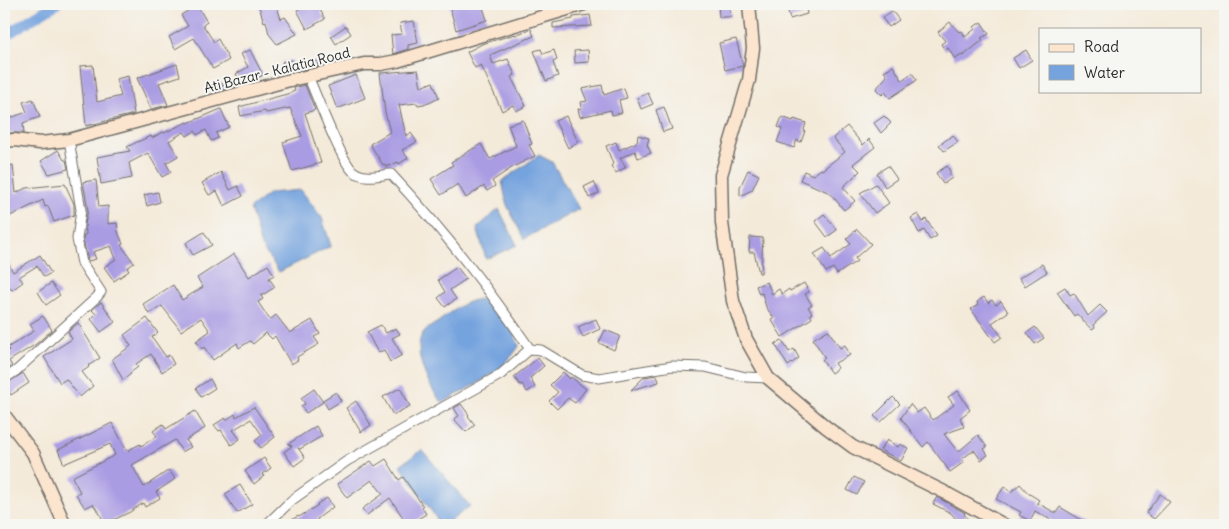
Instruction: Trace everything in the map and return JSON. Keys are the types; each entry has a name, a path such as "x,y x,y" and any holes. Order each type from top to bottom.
{"main road":[{"name":"Ati Bazar - Kalatia Road","path":"4,141 14,140 40,143 69,140 308,76 364,64 397,61 584,4"},
{"path":"749,4 752,48 749,80 721,175 722,223 733,301 746,339 768,378 826,428 853,447 944,492 1004,525"},
{"path":"4,415 33,453 65,525"}],"street":[{"path":"308,76 338,145 353,171 366,177 391,174 439,227 493,295 530,349"},
{"path":"4,379 16,371 101,292 82,263 77,239 81,210 69,140"},
{"path":"266,525 292,500 347,461 500,375 530,349 540,350 582,375 599,378 672,366 705,367 746,377 768,378"}],"water":[{"path":"539,155 552,162 579,209 524,239 507,205 502,181"},
{"path":"301,190 322,218 331,246 279,272 261,246 250,208 270,193"},
{"path":"499,209 517,245 486,259 477,228"},
{"path":"479,299 492,307 503,319 513,332 519,346 512,356 495,372 444,402 441,401 431,387 423,368 420,359 420,340 425,331 455,309"},
{"path":"422,450 470,506 445,525 441,525 400,465"}],"building":[{"path":"258,4 276,4 281,19 285,17 297,34 277,44 269,34 266,21 264,22"},
{"path":"308,4 317,4 325,19 307,29 297,10"},
{"path":"449,4 482,4 487,20 456,30"},
{"path":"718,4 729,4 731,17 719,17"},
{"path":"786,4 805,4 807,14 790,19"},
{"path":"197,5 207,22 203,25 214,42 218,39 229,60 213,69 194,38 175,49 169,37 188,26 181,15"},
{"path":"892,11 899,20 889,27 882,18"},
{"path":"590,15 592,26 553,28 553,23 573,19 573,17"},
{"path":"414,21 418,43 408,45 408,49 393,54 391,35 402,34 400,23"},
{"path":"950,22 959,32 962,31 965,37 981,22 989,34 981,38 983,40 963,56 955,59 948,48 945,50 941,44 945,41 938,32"},
{"path":"346,26 351,34 336,44 331,36"},
{"path":"531,29 534,36 490,55 493,64 508,59 515,75 511,77 526,106 516,111 513,105 502,111 481,65 475,68 467,52 482,44"},
{"path":"736,39 743,66 725,70 719,43"},
{"path":"541,49 543,54 554,50 557,60 553,62 558,76 546,81 534,51"},
{"path":"250,50 263,75 249,83 216,92 213,88 222,83 223,86 239,79 236,74 248,67 241,54"},
{"path":"588,50 589,62 575,63 574,51"},
{"path":"1026,50 1032,60 1019,68 1013,58"},
{"path":"292,60 294,68 317,61 318,66 285,73 282,62"},
{"path":"177,64 180,76 159,83 168,105 151,109 137,78"},
{"path":"93,65 97,102 121,96 116,79 128,76 134,114 86,126 80,66"},
{"path":"893,66 902,80 912,73 917,80 890,98 885,92 882,95 876,89 887,76 884,71"},
{"path":"418,70 421,87 433,82 439,98 429,103 418,105 417,103 399,105 406,136 411,133 417,142 402,150 408,158 399,164 398,162 386,167 370,144 390,132 385,112 380,73"},
{"path":"356,75 365,98 337,109 328,86"},
{"path":"305,85 315,110 305,113 321,163 292,171 283,142 302,136 290,108 241,116 239,107 287,94 295,91 294,88"},
{"path":"602,85 604,95 624,88 627,98 619,100 622,113 612,115 611,110 580,117 578,109 582,108 581,102 587,101 582,89"},
{"path":"648,93 653,104 641,109 637,98"},
{"path":"33,99 40,117 23,123 24,133 4,133 4,120 27,112 23,102"},
{"path":"664,107 672,129 663,132 656,110"},
{"path":"221,109 229,127 216,133 218,138 211,141 206,130 197,135 195,131 187,136 184,132 169,141 178,156 166,163 171,172 162,177 148,153 129,163 132,178 101,184 97,157 130,151 127,147 137,142 151,136 152,138"},
{"path":"566,116 578,142 568,148 555,121"},
{"path":"884,116 891,123 881,133 874,123"},
{"path":"782,117 806,123 801,142 797,140 794,148 777,142 782,129 778,127"},
{"path":"523,120 532,144 529,145 535,156 513,167 492,181 495,186 487,191 484,186 466,198 458,184 441,195 431,179 453,165 451,162 481,144 490,159 516,146 508,125"},
{"path":"847,126 863,145 869,139 875,147 853,164 860,171 843,187 855,201 844,210 830,193 800,180 804,171 813,175 845,152 833,138"},
{"path":"638,135 649,138 647,145 651,153 638,158 635,151 620,158 626,167 616,173 611,166 613,164 606,146 616,142 619,150 637,142"},
{"path":"953,135 958,142 944,151 939,145"},
{"path":"58,150 64,160 66,160 68,169 49,174 41,161"},
{"path":"13,165 16,193 26,188 65,184 74,204 74,215 54,222 48,206 45,207 43,200 4,219 4,166"},
{"path":"888,166 897,179 885,187 877,173"},
{"path":"947,166 952,178 943,184 936,173"},
{"path":"748,170 759,175 752,190 740,196 740,187"},
{"path":"221,172 230,190 238,186 243,196 224,206 217,191 209,195 202,183"},
{"path":"96,180 99,207 108,206 108,224 117,223 118,232 123,244 121,245 134,263 127,268 129,271 114,281 104,267 116,259 111,246 93,252 96,259 88,261 83,239 86,234 85,224 88,210 83,182"},
{"path":"594,182 599,193 589,198 584,187"},
{"path":"876,184 889,203 875,213 860,193"},
{"path":"158,192 160,202 147,206 144,195"},
{"path":"824,214 837,230 827,237 815,221"},
{"path":"918,214 923,222 926,219 937,236 930,240 924,230 919,233 911,218"},
{"path":"857,229 871,244 855,258 857,261 837,274 833,268 826,272 814,254 824,248 831,258 851,244 846,239"},
{"path":"204,232 212,245 193,255 186,243"},
{"path":"750,237 763,238 761,273 759,273 754,252 749,252"},
{"path":"234,254 249,277 268,265 274,275 269,278 275,287 261,296 263,299 258,302 270,320 276,315 290,333 312,320 320,334 314,337 319,344 297,357 298,360 291,364 275,336 272,339 266,333 253,344 250,341 239,348 237,343 213,360 204,347 202,349 196,341 210,331 201,318 181,331 162,306 149,314 143,304 173,285 182,300 203,287 197,278"},
{"path":"40,255 51,273 44,277 37,266 19,277 23,282 12,290 9,287 4,290 4,256 13,272"},
{"path":"1042,264 1047,272 1025,286 1019,278"},
{"path":"457,267 466,279 450,290 456,299 445,307 438,298 445,292 438,280"},
{"path":"767,282 772,294 779,289 782,294 804,283 809,292 805,294 812,305 808,307 812,313 810,314 812,318 782,337 771,319 774,318 766,307 762,293 759,294 756,286"},
{"path":"51,283 60,295 46,305 38,292"},
{"path":"1065,287 1070,295 1074,293 1088,316 1100,305 1107,312 1093,325 1095,328 1092,330 1077,314 1074,316 1057,292"},
{"path":"984,297 988,303 992,300 996,305 1001,301 1008,312 992,323 1002,337 995,342 971,309 978,305 977,302"},
{"path":"101,302 115,322 101,332 91,319 96,314 92,310"},
{"path":"43,316 52,330 36,344 9,361 12,366 4,372 4,353 9,350 7,348 34,331 30,324"},
{"path":"147,318 158,333 152,337 166,357 169,355 174,364 162,372 151,354 136,364 138,367 123,380 112,359 131,346 124,335"},
{"path":"596,319 600,329 583,337 578,327"},
{"path":"78,323 100,358 82,372 93,386 80,397 66,379 60,383 44,357 72,339 68,332"},
{"path":"381,325 386,333 396,328 400,334 392,338 402,355 390,362 384,350 378,353 367,332"},
{"path":"1035,327 1044,338 1035,344 1027,333"},
{"path":"605,330 620,336 614,350 599,343"},
{"path":"828,330 840,348 845,345 850,355 835,363 838,368 831,373 822,360 825,358 813,339"},
{"path":"782,340 789,352 794,349 799,358 788,366 775,344"},
{"path":"538,358 544,366 530,378 535,387 527,392 514,377"},
{"path":"563,372 586,389 575,403 568,398 557,409 549,401 558,392 550,385"},
{"path":"23,373 29,383 11,395 4,385"},
{"path":"657,375 659,382 631,390 644,377"},
{"path":"210,379 215,388 201,397 196,388"},
{"path":"400,388 410,406 393,415 383,397"},
{"path":"314,389 323,402 306,413 301,406 305,404 301,398"},
{"path":"958,391 970,410 960,418 964,427 944,434 958,452 978,435 987,447 984,449 988,455 981,460 974,450 962,459 964,462 950,472 928,442 923,447 901,418 910,404 917,413 924,408 933,420 954,405 948,397"},
{"path":"336,392 341,401 328,409 323,400"},
{"path":"893,397 900,404 881,422 874,416"},
{"path":"356,401 371,425 361,432 346,408"},
{"path":"461,404 475,425 466,432 454,419 459,416 454,408"},
{"path":"254,407 275,437 261,448 255,441 262,435 251,419 233,430 240,439 231,445 221,430 219,431 214,425 225,418 226,420 235,414 236,417"},
{"path":"195,411 205,428 186,440 191,447 182,452 175,440 132,465 144,487 169,470 175,479 156,492 160,498 145,507 143,503 130,512 105,524 93,504 85,508 76,494 80,492 72,477 115,455 110,444 64,464 58,450 112,423 127,451 140,444 141,446 157,436 153,431 163,424 166,429"},
{"path":"316,426 322,436 300,449 298,448 305,458 294,466 284,452 292,446 288,444"},
{"path":"887,440 898,447 900,444 908,448 901,461 880,450"},
{"path":"264,458 271,468 254,484 245,471"},
{"path":"386,459 399,480 403,477 423,506 426,514 408,525 390,498 367,515 362,509 383,494 372,480 347,498 337,484 371,461 375,466"},
{"path":"854,477 864,482 857,495 847,490"},
{"path":"1020,484 1028,493 1039,500 1037,503 1056,513 1060,507 1090,525 1057,525 1035,511 1030,521 1019,515 1021,512 996,499 1004,487 1011,492"},
{"path":"240,485 252,504 237,513 225,494"},
{"path":"1160,494 1170,502 1154,519 1146,513"},
{"path":"937,497 965,513 970,522 965,525 953,525 956,519 951,513 933,504"},
{"path":"327,498 333,507 317,519 321,525 284,525 299,517"}],"waterway":[{"path":"4,36 56,4"}]}
